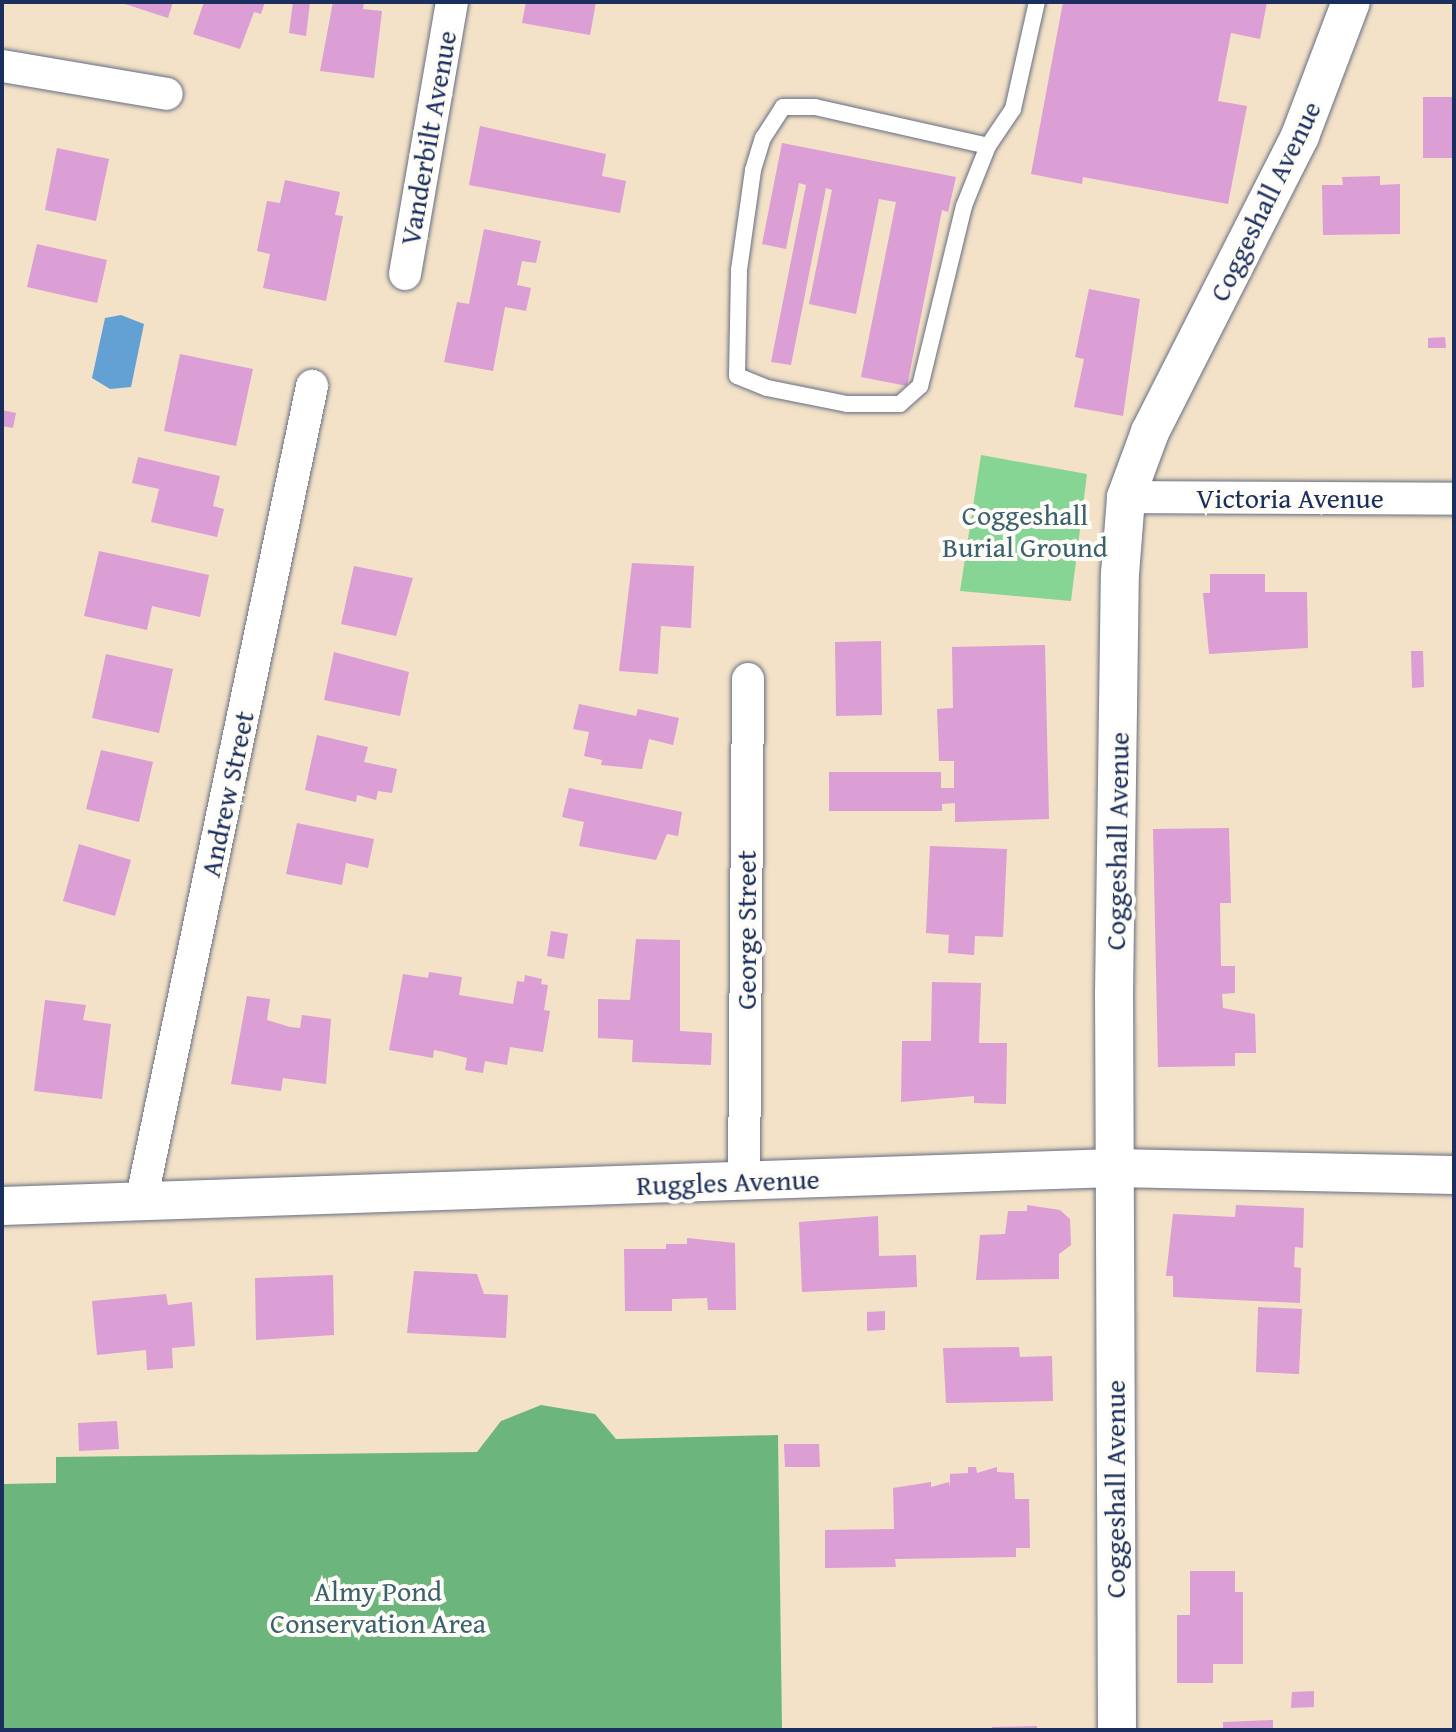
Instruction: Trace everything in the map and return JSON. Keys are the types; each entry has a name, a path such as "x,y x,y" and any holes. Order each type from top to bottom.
{"street":[{"name":"Vanderbilt Avenue","path":"405,274 452,2"},
{"name":"Coggeshall Avenue","path":"1117,1730 1114,1168 1120,574 1126,497 1150,432 1300,136 1351,2"},
{"path":"2,66 167,94"},
{"name":"Andrew Street","path":"141,1202 312,386"},
{"name":"Victoria Avenue","path":"1126,497 1454,499"},
{"name":"George Street","path":"744,1182 748,679"},
{"name":"Ruggles Avenue","path":"2,1206 1114,1168 1454,1175"}],"lane":[{"path":"988,146 815,107 783,107 763,138 753,170 739,270 737,376 767,388 847,404 900,404 920,386 964,206 988,146 1013,109 1037,2"}],"green space":[{"name":"Coggeshall Burial Ground","path":"981,455 1087,474 1071,601 960,591"},
{"name":"Almy Pond Conservation Area","path":"541,1405 595,1414 616,1439 778,1435 782,1730 2,1730 2,1484 56,1483 56,1457 477,1452 501,1421"}],"water":[{"path":"121,315 144,324 131,387 110,389 92,378 105,318"}],"building":[{"path":"119,2 173,2 168,18"},
{"path":"204,2 265,2 261,14 254,12 240,49 193,34"},
{"path":"293,2 310,2 306,36 289,33"},
{"path":"333,2 364,2 363,9 382,11 374,78 320,71"},
{"path":"526,2 596,2 590,35 522,23"},
{"path":"1063,2 1267,2 1260,39 1231,33 1218,101 1247,106 1228,204 1083,177 1082,184 1031,174"},
{"path":"1423,97 1454,97 1454,158 1423,158"},
{"path":"480,126 606,154 602,176 626,181 620,213 469,185"},
{"path":"782,143 956,177 948,212 942,210 907,386 861,377 896,202 879,199 856,314 809,304 832,190 826,188 791,365 771,362 806,185 799,183 786,249 762,244"},
{"path":"57,148 109,159 96,221 45,210"},
{"path":"1380,176 1380,185 1400,184 1400,234 1323,235 1322,185 1343,185 1342,177"},
{"path":"285,180 340,192 335,215 343,216 326,301 263,288 270,254 257,251 267,201 280,203"},
{"path":"484,229 541,241 536,263 522,261 517,285 531,288 526,311 505,307 493,371 444,362 457,302 469,304"},
{"path":"37,244 107,260 97,303 27,287"},
{"path":"1089,289 1140,299 1123,416 1074,407 1084,359 1075,357"},
{"path":"1445,337 1446,348 1428,348 1428,338"},
{"path":"180,354 253,369 236,446 164,431"},
{"path":"2,410 16,413 13,428 2,426"},
{"path":"138,457 220,476 213,506 224,509 217,537 151,522 159,489 132,483"},
{"path":"99,551 209,575 200,617 152,606 147,630 84,616"},
{"path":"632,563 694,566 691,628 661,626 658,674 619,671"},
{"path":"354,566 413,578 396,636 341,624"},
{"path":"1210,574 1265,574 1265,592 1307,592 1308,648 1209,654 1203,593 1210,593"},
{"path":"881,641 882,715 836,716 835,642"},
{"path":"1045,645 1049,819 955,822 955,803 942,804 942,811 829,811 829,772 941,772 941,788 954,788 954,761 939,761 937,709 953,708 952,647"},
{"path":"1411,651 1423,651 1424,687 1412,688"},
{"path":"334,652 409,672 400,716 324,700"},
{"path":"106,654 173,669 159,733 92,718"},
{"path":"579,704 636,716 638,709 679,718 673,745 649,739 642,769 601,765 602,760 584,756 589,732 573,729"},
{"path":"317,735 368,747 364,762 397,769 392,793 378,791 376,800 357,795 356,802 305,790"},
{"path":"101,750 153,762 139,822 86,809"},
{"path":"569,788 682,812 678,836 667,834 656,860 579,846 584,822 562,817"},
{"path":"297,823 374,839 368,868 346,863 342,885 286,874"},
{"path":"1229,828 1231,903 1220,903 1221,966 1235,966 1235,993 1222,994 1223,1008 1255,1014 1256,1053 1235,1053 1235,1066 1158,1067 1153,829"},
{"path":"79,844 131,860 115,916 63,901"},
{"path":"930,846 1007,849 1003,937 975,936 974,955 948,953 949,935 926,933"},
{"path":"551,931 568,934 564,959 547,956"},
{"path":"636,939 680,940 680,1031 712,1033 711,1065 632,1062 633,1040 598,1038 598,999 630,1000"},
{"path":"429,972 462,977 459,995 513,1004 517,981 524,982 525,975 542,979 541,984 548,985 544,1010 550,1011 543,1052 510,1047 507,1065 485,1061 483,1073 465,1070 467,1058 444,1052 434,1050 433,1058 389,1050 403,974 428,978"},
{"path":"932,982 981,983 979,1043 1007,1043 1006,1104 974,1103 974,1096 901,1102 902,1041 931,1041"},
{"path":"247,996 270,999 267,1020 290,1027 300,1028 302,1015 331,1019 326,1084 283,1078 281,1091 231,1084"},
{"path":"45,1000 86,1005 83,1020 111,1024 102,1099 34,1091"},
{"path":"1027,1205 1060,1210 1070,1219 1071,1245 1059,1254 1059,1279 976,1280 980,1235 1005,1234 1008,1211 1027,1211"},
{"path":"1236,1205 1304,1208 1303,1248 1295,1247 1294,1267 1301,1268 1300,1303 1173,1297 1173,1276 1166,1276 1173,1214 1235,1217"},
{"path":"878,1216 879,1256 916,1255 917,1287 802,1292 799,1222"},
{"path":"687,1238 735,1243 736,1310 708,1310 707,1298 672,1299 672,1311 625,1311 624,1249 666,1249 666,1244 687,1244"},
{"path":"414,1271 477,1274 484,1294 508,1295 506,1338 407,1333"},
{"path":"333,1275 334,1335 256,1340 255,1278"},
{"path":"166,1294 168,1305 192,1302 195,1346 172,1348 173,1368 147,1370 146,1350 97,1355 92,1301"},
{"path":"1258,1307 1302,1309 1299,1374 1256,1372"},
{"path":"885,1311 885,1330 867,1331 867,1312"},
{"path":"1019,1347 1020,1357 1052,1356 1053,1401 946,1403 943,1348"},
{"path":"117,1421 119,1449 79,1451 78,1423"},
{"path":"784,1444 819,1444 820,1467 785,1467"},
{"path":"968,1467 976,1467 977,1473 997,1467 997,1472 1014,1473 1015,1499 1029,1499 1030,1548 1016,1548 1016,1557 895,1559 896,1567 825,1568 825,1530 894,1529 893,1488 931,1482 931,1487 949,1482 950,1487 950,1474 968,1473"},
{"path":"1190,1571 1235,1571 1235,1592 1243,1592 1243,1664 1213,1664 1213,1683 1177,1683 1177,1615 1190,1615"},
{"path":"1314,1691 1314,1707 1291,1708 1292,1692"},
{"path":"1273,1720 1273,1730 1223,1730 1223,1722"},
{"path":"1037,1726 1037,1730 992,1730 992,1727"}]}
